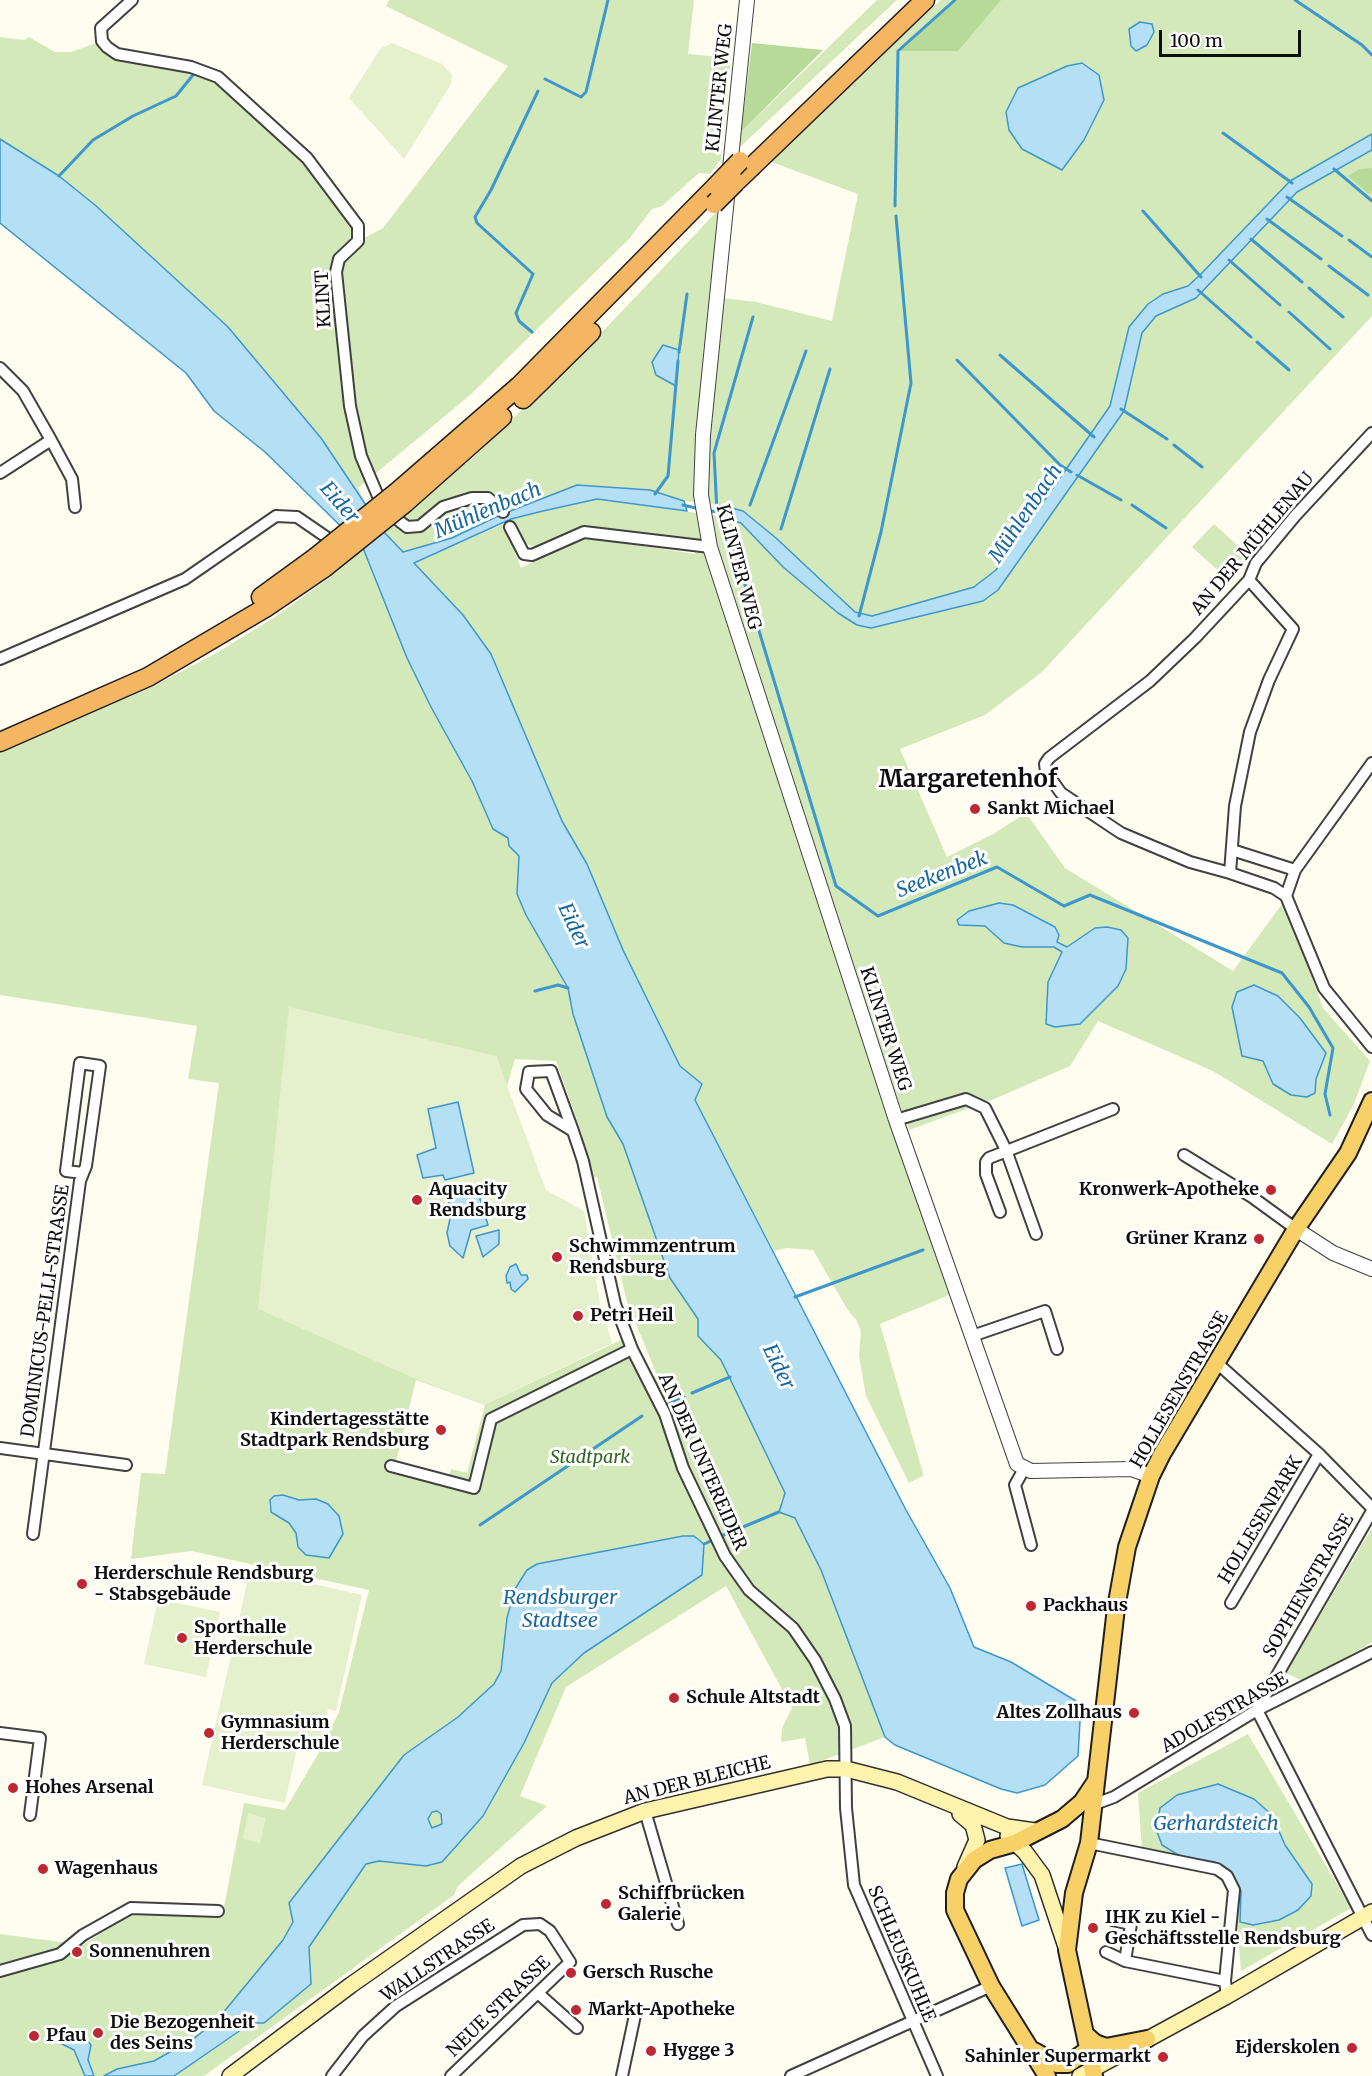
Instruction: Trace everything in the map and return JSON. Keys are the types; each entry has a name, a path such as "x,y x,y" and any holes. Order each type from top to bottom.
{"highway":[{"path":"0,742 148,677 265,608 401,498 536,387 715,195 740,161 908,0"},
{"path":"715,195 738,180 925,0"},
{"path":"0,729 79,697 141,668 320,562"}],"main road":[{"name":"HOLLESENSTRASSE","path":"959,1879 974,1860 990,1850 1015,1843 1062,1819 1082,1802 1099,1778 1116,1608 1127,1547 1151,1476 1296,1229 1348,1153 1372,1101"},
{"name":"AN DER BLEICHE","path":"230,2076 351,1985 521,1866 576,1838 645,1811 827,1769 846,1769 897,1782 995,1823 1042,1875 1067,1950"},
{"path":"1083,2074 1086,2034 1067,1950 1074,1893 1089,1843 1099,1778"},
{"path":"951,1806 973,1825 976,1831 974,1852 959,1879 955,1893 955,1910 991,1986 1037,2054 1047,2076"},
{"path":"995,1823 1035,1831"},
{"path":"1037,2054 1056,2068 1083,2074 1147,2039 1226,1989 1368,1915"},
{"path":"1086,2034 1095,2043 1106,2047 1147,2039"},
{"path":"1083,2074 1086,2034"},
{"path":"1037,2054 1058,2064 1068,2064 1083,2053"},
{"path":"1035,2076 1037,2054"}],"street":[{"name":"KLINT","path":"132,0 101,28 102,41 107,47 117,54 191,67 218,77 307,158 358,226 358,241 339,259 336,273 350,406 361,456 383,508 407,527 420,526 443,507 472,498 488,498 503,512"},
{"name":"KLINTER WEG","path":"747,0 710,352 701,495 710,547 896,1120 1017,1464 1024,1468"},
{"path":"0,368 22,391 51,440 72,479 75,507"},
{"name":"AN DER MÜHLENAU","path":"1230,873 1190,862 1121,833 1061,793 1046,772 1045,764 1049,758 1150,681 1222,611 1249,580 1256,563 1295,516 1372,433"},
{"path":"0,473 51,440"},
{"path":"0,659 185,579 276,516 297,517 329,539 344,561"},
{"path":"510,527 524,554 532,555 585,532 710,547"},
{"path":"1249,580 1293,629 1269,680 1250,732 1235,806 1230,873 1274,888 1286,896 1324,988 1372,1047"},
{"path":"1286,896 1295,870 1372,763"},
{"path":"1232,850 1295,870"},
{"name":"DOMINICUS-PELLI-STRASSE","path":"33,1534 100,1066 80,1063 66,1171 83,1173"},
{"name":"AN DER UNTEREIDER","path":"573,1131 547,1115 526,1089 528,1072 551,1071 573,1131 599,1225 615,1304 632,1349 665,1414 683,1468 724,1556 750,1590 793,1628 815,1660 835,1699 845,1726 846,1769"},
{"name":"KLINTER WEG","path":"896,1120 966,1099 985,1108 1006,1150 1036,1234"},
{"path":"1000,1212 986,1168 989,1158 1113,1109"},
{"path":"1184,1155 1252,1197 1333,1252 1372,1269"},
{"path":"972,1336 1045,1311 1057,1349"},
{"path":"391,1466 474,1488 491,1419 632,1349"},
{"path":"1217,1363 1319,1454 1372,1510"},
{"path":"0,1448 126,1465"},
{"name":"HOLLESENPARK","path":"1231,1603 1319,1454"},
{"path":"1030,1545 1015,1485 1024,1468 1036,1471 1131,1469 1151,1476"},
{"name":"SOPHIENSTRASSE","path":"1257,1710 1372,1510"},
{"name":"ADOLFSTRASSE","path":"1095,1804 1114,1797 1257,1710 1372,1653"},
{"path":"1257,1710 1368,1915 1372,1935"},
{"path":"0,1732 40,1738 30,1815"},
{"name":"SCHLEUSKUHLE","path":"846,1769 846,1808 854,1885 937,2076"},
{"path":"645,1811 678,1923"},
{"path":"1089,1843 1217,1869 1227,1876 1234,1890 1226,1989 1125,1961 1106,1952"},
{"path":"0,1971 60,1954 83,1935 131,1908 218,1911"},
{"path":"1112,1920 1131,1924 1125,1961"},
{"name":"WALLSTRASSE","path":"332,2076 363,2036 396,2006 523,1925 540,1924 550,1931 570,1962"},
{"name":"NEUE STRASSE","path":"451,2076 570,1962"},
{"path":"791,2076 991,1986"},
{"path":"539,1994 577,2028"},
{"path":"622,2076 635,2014"}],"green space":[{"path":"389,0 694,0 688,54 731,58 721,159 710,174 699,173 662,206 652,209 629,239 469,396 358,488 366,506 321,438 228,327 95,205 59,176 0,139 0,37 24,40 29,37 55,52 71,52 102,41 107,47 218,77 307,158 358,226 359,241 383,228 508,66 386,6"},
{"path":"877,0 897,0 740,147 741,132"},
{"path":"941,0 1372,0 1372,134 1290,181 1188,286 1163,294 1129,327 1110,406 996,570 974,587 872,616 855,612 743,511 716,504 684,501 650,490 577,485 504,513 452,538 403,552 384,532 477,454 605,329 720,208 715,240 731,225 723,298 756,302 832,321 858,194 766,160","holes":["1081,63 1099,75 1018,88 1067,66"]},
{"path":"955,0 1001,0 958,51 898,51"},
{"path":"392,43 442,64 452,75 451,84 404,159 349,98 380,49"},
{"path":"752,43 823,50 741,132"},
{"path":"1372,150 1372,316 1042,672 985,715 900,749 947,857 993,834 1026,813 1065,868 1233,971 1282,904 1296,934 1323,1008 1370,1061 1354,1104 1332,1144 1213,1071 1098,1021 1070,1066 994,1099 909,1130 905,1113 891,1121 949,1295 880,1324 923,1473 923,1476 909,1483 866,1396 859,1356 861,1331 856,1319 849,1312 813,1250 787,1248 774,1251 695,1100 702,1084 680,1066 623,950 587,864 562,821 491,654 463,615 414,563 504,524 521,568 586,537 695,554 692,541 584,528 539,547 524,544 511,519 597,499 718,516 741,523 783,567 838,613 857,625 983,601 1124,411 1142,333 1156,316 1196,298 1297,192"},
{"path":"1372,168 1372,191 1369,194 1348,176 1359,169"},
{"path":"1214,524 1247,554 1225,577 1192,547"},
{"name":"Stadtpark","path":"363,548 407,658 431,707 472,781 493,829 508,838 509,846 519,856 517,895 568,988 573,1014 607,1117 623,1144 670,1278 698,1319 698,1336 721,1360 785,1493 780,1502 786,1516 795,1518 821,1570 885,1737 810,1765 805,1738 781,1742 782,1728 792,1708 726,1586 566,1687 520,1796 547,1806 458,1886 454,1895 204,2076 174,2076 311,1984 309,1947 366,1863 379,1861 426,1866 442,1862 483,1816 524,1743 552,1683 584,1653 702,1575 507,1618 501,1671 494,1684 458,1717 404,1755 283,1940 218,2019 196,2037 154,2061 117,2069 104,2076 0,2076 0,1934 83,1945 134,1912 223,1912 244,1803 285,1810 318,1754 339,1712 369,1590 191,1551 131,1559 141,1473 165,1474 219,1083 188,1079 197,1026 0,995 0,751 150,688 213,655 272,619 328,579","holes":["496,1056 507,1086 515,1059 556,1061 581,1131 593,1178 597,1177 627,1302 657,1375 644,1381 623,1339 499,1398","416,1380 485,1405 467,1473 451,1469 449,1477 396,1462","283,1495 299,1500 316,1499 296,1533 289,1523 269,1507 270,1500 274,1496"]},
{"name":"Aquacity Rendsburg","path":"289,1007 496,1056 546,1190 584,1211 600,1304 612,1343 485,1405 416,1379 258,1309"},
{"path":"1372,1528 1372,1642 1305,1682 1286,1673"},
{"path":"250,1570 362,1595 336,1711 328,1709 319,1749 298,1744 285,1803 202,1785"},
{"name":"Sporthalle Herderschule","path":"158,1599 220,1612 206,1677 144,1664"},
{"path":"1248,1734 1351,1908 1241,1971 1237,1923 1238,1890 1229,1875 1142,1850 1138,1793"},
{"path":"435,1812 441,1814 443,1820 441,1826 435,1828 429,1826 427,1820 429,1814"},
{"path":"248,1813 266,1818 260,1843 243,1839"}],"water":[{"path":"1140,22 1152,24 1154,32 1147,45 1136,51 1131,46 1129,29"},
{"path":"1082,63 1099,75 1104,100 1084,140 1062,170 1022,149 1009,130 1006,112 1018,88 1067,66"},
{"path":"1372,134 1372,150 1297,192 1196,298 1156,316 1142,333 1124,411 998,590 983,601 871,628 857,625 838,613 783,567 741,523 718,516 716,504 743,511 776,538 855,612 872,616 974,587 996,570 1110,406 1129,327 1148,304 1163,294 1188,286 1290,181"},
{"name":"Eider","path":"0,139 59,176 95,205 228,327 321,438 384,532 403,552 452,538 500,515 577,485 650,490 684,501 687,511 597,499 543,511 511,519 414,563 463,615 491,654 562,821 587,864 623,950 680,1066 702,1084 695,1100 906,1510 950,1588 974,1647 1011,1662 1081,1704 1078,1756 1045,1785 1017,1793 1001,1789 895,1745 885,1737 821,1570 795,1518 779,1512 785,1493 721,1360 698,1336 698,1319 670,1278 623,1144 607,1117 573,1014 568,988 526,915 517,894 519,856 509,846 508,838 493,829 472,781 431,707 407,658 363,548 265,452 214,411 186,373 0,223"},
{"path":"663,345 679,350 676,386 656,375 652,362"},
{"path":"999,903 1013,905 1055,927 1059,935 1057,942 1067,947 1095,928 1107,927 1121,930 1128,938 1126,969 1118,986 1080,1024 1055,1027 1046,1024 1048,982 1062,952 1054,947 1022,947 1004,943 985,926 959,925 957,920 969,911"},
{"path":"1254,985 1278,996 1300,1018 1326,1053 1316,1079 1315,1093 1307,1097 1291,1095 1273,1084 1263,1061 1242,1056 1232,1007 1237,992"},
{"path":"458,1102 474,1173 445,1180 443,1175 423,1178 417,1155 436,1148 428,1109"},
{"path":"476,1186 488,1225 471,1230 463,1258 450,1246 447,1233 451,1214 447,1193"},
{"path":"499,1230 499,1244 483,1257 476,1236"},
{"path":"516,1264 521,1275 527,1275 528,1279 515,1292 511,1289 510,1282 507,1283 506,1276 510,1267"},
{"path":"283,1495 299,1500 316,1499 328,1504 339,1516 343,1534 329,1558 306,1555 298,1547 296,1533 289,1523 271,1512 270,1500 274,1496"},
{"name":"Rendsburger Stadtsee","path":"683,1536 694,1536 704,1544 702,1575 584,1653 552,1683 524,1743 483,1816 442,1862 426,1866 379,1861 366,1864 309,1947 311,1984 264,2023 251,2023 174,2076 104,2076 117,2069 154,2061 196,2037 218,2019 283,1940 293,1922 289,1903 404,1755 458,1717 494,1684 501,1671 507,1618 515,1589 527,1570 537,1564","holes":["437,1811 441,1814 442,1824 432,1828 428,1819 432,1812"]},
{"name":"Gerhardsteich","path":"1218,1784 1254,1799 1272,1815 1285,1845 1312,1884 1311,1896 1298,1910 1279,1920 1253,1925 1240,1922 1241,1891 1227,1869 1215,1862 1180,1856 1162,1845 1156,1829 1160,1808 1177,1795"},
{"path":"1022,1864 1039,1920 1022,1926 1005,1868"},
{"path":"75,2034 84,2036 91,2045 88,2060 94,2076 85,2076 74,2050 54,2040"}],"waterway":[{"path":"545,79 581,97 586,92 608,0"},
{"path":"895,206 898,51 955,0"},
{"path":"1295,0 1362,45 1372,55"},
{"path":"59,176 93,140 133,116 176,96 193,75"},
{"path":"532,332 519,321 516,313 533,274 477,223 475,217 491,190 538,91"},
{"path":"1223,133 1292,183"},
{"path":"1334,169 1372,201"},
{"path":"1287,197 1342,236"},
{"path":"1143,211 1201,277"},
{"path":"859,616 881,532 911,383 896,216"},
{"path":"1267,219 1321,259"},
{"path":"1251,239 1302,282"},
{"path":"1349,240 1372,257"},
{"path":"1229,260 1280,305"},
{"path":"1329,266 1368,295"},
{"path":"1309,288 1343,317"},
{"path":"1198,290 1251,337"},
{"path":"679,352 687,294"},
{"path":"1289,312 1330,349"},
{"path":"717,512 714,453 753,317"},
{"path":"1257,342 1289,370"},
{"path":"750,505 806,351"},
{"path":"1000,355 1094,437"},
{"path":"957,360 1060,465 1071,472"},
{"path":"655,494 668,476 678,361"},
{"path":"781,529 830,369"},
{"path":"1121,409 1167,439"},
{"path":"1174,445 1202,467"},
{"path":"1077,475 1121,500"},
{"name":"Mühlenbach","path":"683,505 700,509"},
{"path":"1132,505 1166,528"},
{"name":"Mühlenbach","path":"707,510 721,513"},
{"name":"Seekenbek","path":"731,538 836,886 878,916 997,867 1064,906 1090,895 1282,973 1309,1007 1333,1048 1325,1094 1330,1115"},
{"path":"535,991 558,985 568,988"},
{"path":"795,1297 923,1250"},
{"path":"692,1393 730,1377"},
{"path":"670,1403 684,1397"},
{"path":"480,1525 642,1416"},
{"path":"719,1537 779,1512"},
{"path":"704,1544 713,1540"}],"place":[{"name":"Sankt Michael","path":"975,809"},
{"name":"Kronwerk-Apotheke","path":"1271,1190"},
{"name":"Aquacity Rendsburg","path":"417,1200"},
{"name":"Grüner Kranz","path":"1259,1239"},
{"name":"Schwimmzentrum Rendsburg","path":"557,1257"},
{"name":"Petri Heil","path":"578,1316"},
{"name":"Kindertagesstätte Stadtpark Rendsburg","path":"441,1430"},
{"name":"Herderschule Rendsburg - Stabsgebäude","path":"82,1584"},
{"name":"Packhaus","path":"1031,1606"},
{"name":"Sporthalle Herderschule","path":"182,1638"},
{"name":"Schule Altstadt","path":"674,1698"},
{"name":"Altes Zollhaus","path":"1134,1713"},
{"name":"Gymnasium Herderschule","path":"209,1733"},
{"name":"Hohes Arsenal","path":"13,1788"},
{"name":"Wagenhaus","path":"43,1869"},
{"name":"Schiffbrücken Galerie","path":"606,1904"},
{"name":"IHK zu Kiel - Geschäftsstelle Rendsburg","path":"1093,1928"},
{"name":"Sonnenuhren","path":"77,1952"},
{"name":"Gersch Rusche","path":"571,1973"},
{"name":"Markt-Apotheke","path":"576,2010"},
{"name":"Die Bezogenheit des Seins","path":"98,2033"},
{"name":"Pfau","path":"34,2036"},
{"name":"Ejderskolen","path":"1352,2048"},
{"name":"Hygge 3","path":"651,2051"},
{"name":"Sahinler Supermarkt","path":"1163,2057"}],"district":[{"name":"Margaretenhof","path":"968,780"}]}
